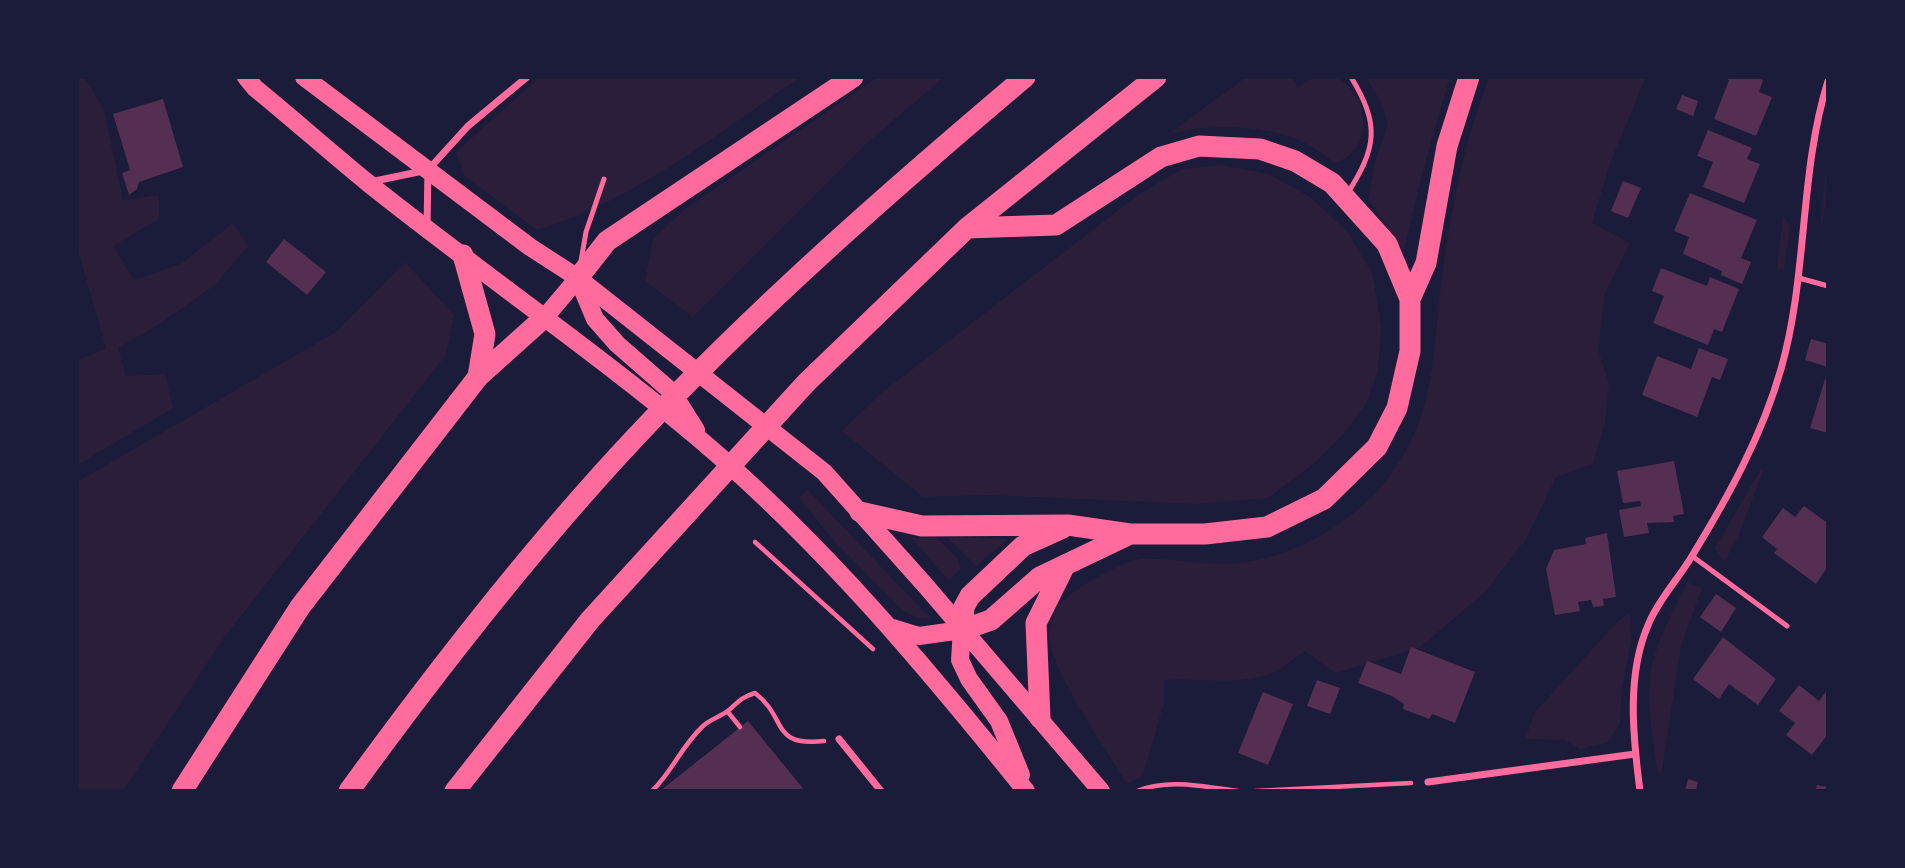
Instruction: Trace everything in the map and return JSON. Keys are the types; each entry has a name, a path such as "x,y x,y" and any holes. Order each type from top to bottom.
{"highway":[{"path":"578,278 607,242 853,77"},
{"path":"349,791 521,570 633,440 771,304 909,174 1025,77"},
{"path":"455,791 599,609 806,383 967,228 1156,77"},
{"path":"1410,299 1426,263 1447,146 1469,77"},
{"path":"860,512 922,526 1068,525 1130,534 1205,534 1267,527 1324,499 1377,447 1397,408 1410,351 1410,299 1387,244 1332,183 1295,161 1260,149 1199,146 1161,157 1056,225 967,228"},
{"path":"463,255 485,334 478,377"},
{"path":"182,791 300,607 478,377 546,316"},
{"path":"1068,525 1023,546 970,596 964,607 961,630 991,620 1040,577 1130,534"},
{"path":"1040,718 1036,623 1064,567"}],"main road":[{"path":"246,77 255,88 367,182 546,316 703,442 788,519 893,628 1027,791"},
{"path":"304,77 530,247 578,278 824,472 1101,791"},
{"path":"546,316 578,278"},
{"path":"578,278 595,319 617,344 672,392 703,442"},
{"path":"893,628 919,636 961,630"},
{"path":"961,630 960,660 969,679 999,721 1027,791"}],"street":[{"path":"367,182 428,170 468,126 527,77"},
{"path":"1640,791 1635,754 1634,682 1649,623 1692,556 1756,441 1782,368 1799,278 1818,113 1828,81"},
{"path":"427,228 428,170"},
{"path":"839,739 881,791"},
{"path":"1428,782 1635,754"}],"lane":[{"path":"1346,197 1373,139 1367,103 1351,77"},
{"path":"578,278 586,232 604,178"},
{"path":"1799,278 1828,286"},
{"path":"1692,556 1787,626"}],"path":[{"path":"755,542 874,650"},
{"path":"652,791 669,774 681,751 704,725 728,712 740,697 755,693 771,705 780,729 801,743 839,739"},
{"path":"728,712 740,727"},
{"path":"1255,791 1428,782"},
{"path":"1137,791 1148,786 1178,784 1238,791"}],"shaded area":[{"path":"84,77 104,110 123,200 159,195 159,219 113,246 134,280 181,264 233,223 248,246 215,285 153,328 118,348 126,376 165,374 173,408 79,464 77,361 106,348 77,247 77,79"},
{"path":"540,77 801,77 641,184 608,202 537,230 465,176 456,152"},
{"path":"878,77 944,77 868,142 693,317 645,281 653,239 685,209"},
{"path":"1246,77 1292,77 1298,87 1318,77 1333,77 1346,84 1356,96 1362,110 1364,126 1360,141 1350,154 1334,163 1298,140 1256,129 1211,128 1169,134"},
{"path":"1366,77 1450,77 1423,170 1404,251 1368,199 1375,162 1388,125 1383,106"},
{"path":"1490,77 1646,77 1612,158 1592,223 1630,243 1605,293 1598,349 1609,383 1605,422 1593,464 1556,477 1526,539 1485,592 1419,648 1335,673 1305,651 1278,670 1251,679 1164,680 1164,703 1143,775 1127,784 1081,710 1059,668 1049,635 1056,609 1070,595 1108,571 1141,559 1233,564 1288,551 1346,519 1379,489 1407,449 1425,402 1434,355 1442,277 1454,201 1473,125"},
{"path":"1828,148 1828,196 1820,230"},
{"path":"1221,165 1269,174 1310,197 1348,232 1373,275 1381,327 1378,371 1366,403 1346,431 1313,464 1268,498 1196,504 986,495 923,497 842,431 880,394 1138,195 1182,169"},
{"path":"1783,215 1790,227 1784,269 1777,270"},
{"path":"405,262 454,315 446,355 225,636 123,791 77,791 77,482 336,332"},
{"path":"1762,467 1763,471 1738,537 1724,562 1715,548"},
{"path":"807,489 931,619 919,618 903,611 833,540 799,498"},
{"path":"936,537 959,560 961,570 948,580 912,538"},
{"path":"947,537 1008,539 976,566"},
{"path":"1687,582 1702,588 1681,646 1661,776 1657,769 1651,723 1650,677 1660,640"},
{"path":"1630,613 1631,642 1622,688 1620,724 1607,743 1580,749 1564,740 1525,739 1535,712 1617,622"}],"building":[{"path":"1722,77 1755,77 1763,80 1759,92 1772,97 1756,136 1714,119 1729,80"},
{"path":"1682,95 1698,101 1693,116 1676,109"},
{"path":"163,99 183,167 139,182 137,189 129,195 122,173 130,170 113,114"},
{"path":"1708,130 1752,148 1747,159 1760,164 1744,203 1703,187 1713,162 1697,156"},
{"path":"1623,181 1641,188 1628,218 1611,211"},
{"path":"1690,193 1757,220 1741,258 1751,262 1742,284 1721,275 1722,271 1683,254 1689,237 1674,231"},
{"path":"284,239 326,272 307,295 266,262"},
{"path":"1661,268 1707,286 1710,277 1739,289 1722,332 1714,329 1708,345 1653,323 1664,296 1652,291"},
{"path":"1811,339 1828,344 1828,367 1805,360"},
{"path":"1699,348 1728,359 1720,380 1712,377 1697,417 1642,395 1657,356 1691,369"},
{"path":"1825,379 1828,380 1828,433 1810,428"},
{"path":"1674,461 1684,514 1673,516 1674,522 1647,523 1649,533 1624,537 1619,510 1641,506 1640,501 1623,503 1617,471"},
{"path":"1804,506 1826,522 1828,519 1828,566 1816,584 1774,553 1777,549 1762,537 1783,508 1795,517"},
{"path":"1607,533 1616,597 1603,599 1604,606 1593,607 1591,600 1578,602 1580,611 1555,615 1546,569 1554,550 1586,544 1585,538"},
{"path":"1716,594 1736,608 1721,632 1700,617"},
{"path":"1723,637 1776,679 1758,705 1729,684 1719,699 1693,679"},
{"path":"1411,647 1475,672 1455,723 1432,714 1429,719 1403,709 1404,704 1392,696 1358,683 1367,661 1401,674"},
{"path":"1317,680 1340,688 1330,714 1307,706"},
{"path":"1799,685 1819,701 1828,689 1828,734 1812,755 1786,735 1795,723 1779,711"},
{"path":"1263,692 1293,704 1268,765 1238,753"},
{"path":"748,721 805,791 660,791"},
{"path":"1688,779 1698,782 1696,791 1685,791"},
{"path":"1817,785 1828,787 1828,791 1815,791"}]}
